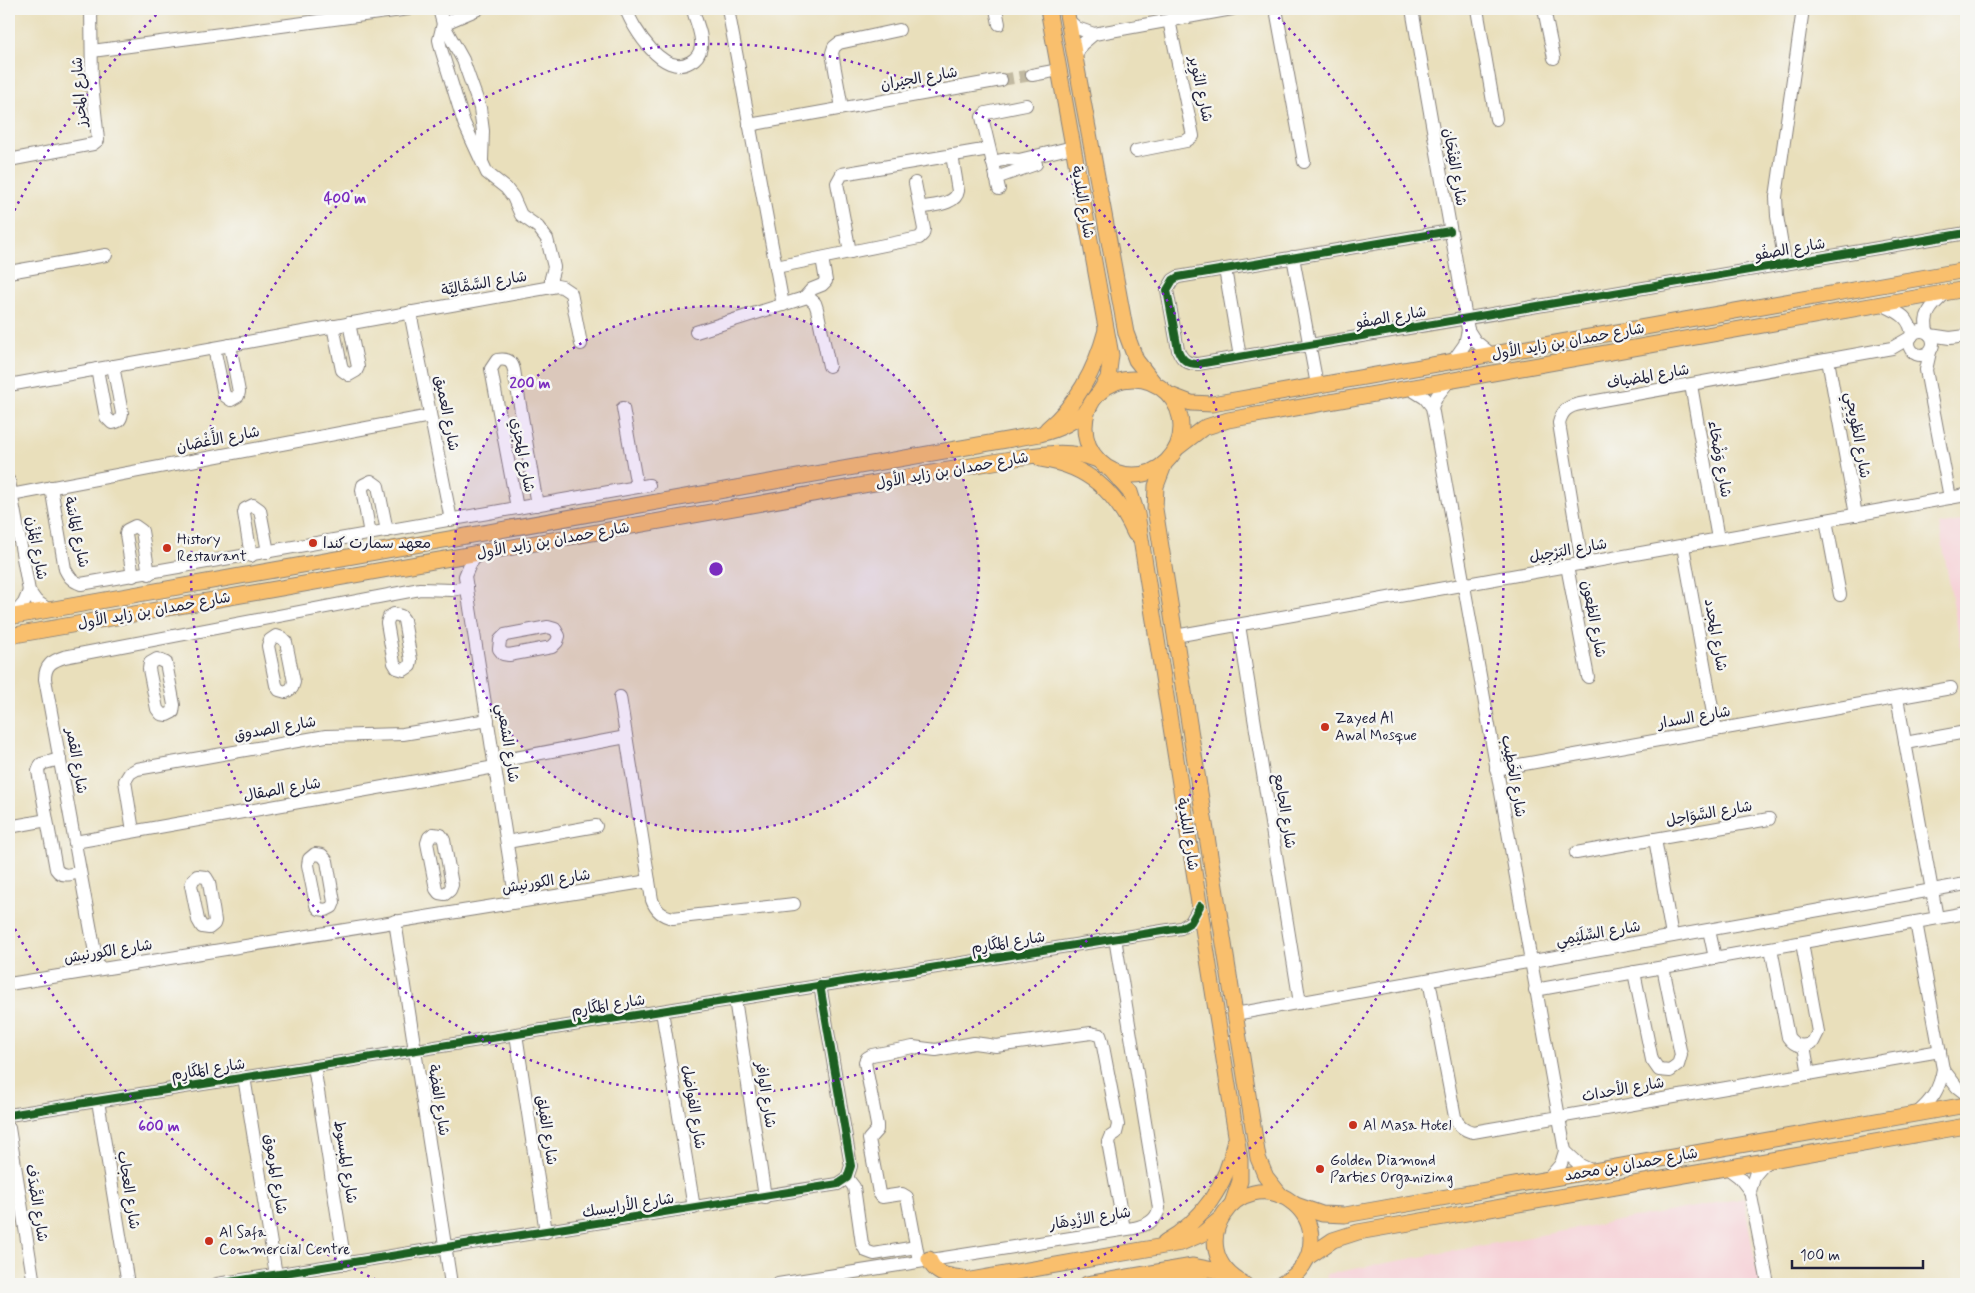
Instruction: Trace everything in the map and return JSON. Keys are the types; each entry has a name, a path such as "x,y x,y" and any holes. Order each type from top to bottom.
{"main road":[{"name":"شارع البلدية","path":"1048,9 1111,355 1108,378 1099,393"},
{"name":"شارع البلدية","path":"1067,14 1126,333 1136,360 1154,383"},
{"name":"شارع حمدان بن زايد الأول","path":"1170,395 1191,403 1212,404 1966,270"},
{"name":"شارع حمدان بن زايد الأول","path":"1177,448 1203,428 1228,420 1966,289"},
{"path":"1040,434 1064,414 1080,391 1098,356 1106,328"},
{"path":"1140,379 1154,383 1170,395 1181,415 1182,432 1177,448 1164,464 1152,472 1139,475 1124,475 1111,470 1098,460 1091,451 1085,430 1089,408 1099,393 1111,384 1125,380 1140,379"},
{"name":"شارع حمدان بن زايد الأول","path":"11,617 1040,434 1070,424 1089,408"},
{"name":"شارع حمدان بن زايد الأول","path":"9,636 1022,457 1062,452 1085,455 1098,460"},
{"path":"1022,457 1068,464 1095,482 1125,512 1143,550"},
{"name":"شارع البلدية","path":"1164,464 1156,486 1155,509 1258,1158 1266,1177 1281,1196"},
{"name":"شارع البلدية","path":"1111,470 1122,481 1134,503 1143,550 1241,1171 1240,1181 1232,1204"},
{"name":"شارع حمدان بن محمد","path":"1281,1196 1296,1205 1322,1214 1345,1215 1966,1105"},
{"name":"شارع حمدان بن محمد","path":"1308,1257 1334,1240 1358,1232 1966,1126"},
{"path":"1154,1247 1182,1232 1192,1224 1220,1185 1229,1167 1235,1130"},
{"path":"948,1284 971,1282 1181,1243 1202,1234 1220,1219 1232,1204 1245,1196 1261,1192 1281,1196"},
{"path":"1281,1284 1296,1278 1308,1257 1311,1246 1308,1224 1296,1205"},
{"path":"1220,1219 1215,1239 1219,1259 1226,1271 1240,1282"},
{"path":"924,1260 942,1274 971,1282"},
{"path":"1087,1284 1193,1266 1214,1270 1240,1282"},
{"path":"1147,1274 1185,1276 1207,1284"}],"street":[{"name":"شارع المحرز","path":"9,160 97,142 99,137 92,84 91,9"},
{"path":"92,51 409,9"},
{"path":"439,9 442,24 463,60 480,108 483,131 482,160"},
{"path":"442,24 478,9"},
{"path":"626,9 637,32 658,55 668,63 680,66 692,61 700,52 702,45 693,9"},
{"path":"728,9 783,305"},
{"path":"996,9 999,24"},
{"path":"1076,56 1081,45 1094,34 1232,9"},
{"path":"1276,9 1304,162"},
{"name":"شارع الفِنْجَان","path":"1412,9 1467,324 1480,346 1491,354"},
{"path":"1477,9 1496,119"},
{"path":"1544,9 1554,58"},
{"path":"1785,264 1777,216 1776,197 1803,9"},
{"path":"1067,14 1077,28 1094,34"},
{"name":"شارع النُوِير","path":"1136,151 1186,141 1193,136 1169,20"},
{"path":"442,24 439,40 464,123 487,174 509,192 520,215 538,227 547,239 554,267 551,287 562,287 571,293 582,344"},
{"path":"842,108 832,53 834,47 839,43 899,30"},
{"path":"1032,75 1059,70"},
{"name":"شارع الجيران","path":"749,125 1001,80"},
{"path":"1026,104 984,114 982,120 997,183 1021,168 1074,151"},
{"path":"850,252 837,183 839,176 845,173 989,149"},
{"path":"992,162 1008,159 1019,160 1074,151"},
{"path":"920,208 952,201 957,196 958,191 952,155"},
{"path":"776,268 919,238 924,231 914,183"},
{"name":"شارع الصفُو","path":"1450,231 1178,276 1172,280 1166,290 1181,358 1186,362 1198,364 1309,345 1467,324 1785,264 1966,233"},
{"path":"9,272 106,254"},
{"path":"1293,257 1316,385"},
{"path":"696,332 807,296 812,289 826,281 822,258"},
{"path":"1225,268 1240,357"},
{"name":"شارع السَّمَّالِيَّة","path":"9,385 551,287"},
{"path":"1926,370 1933,345 1926,319 1929,310 1947,292"},
{"path":"807,296 815,303 817,309 829,366"},
{"path":"1883,305 1906,318 1910,324 1912,337 1910,346 1926,370 1950,498"},
{"name":"شارع العميق","path":"410,312 451,520"},
{"path":"333,326 342,370 349,375 353,374 358,367 349,323"},
{"path":"1453,361 1465,344 1467,324"},
{"path":"1912,337 1918,332 1950,338 1966,336"},
{"name":"شارع المضياف","path":"1582,564 1559,423 1562,412 1573,405 1892,348 1912,337"},
{"path":"1915,353 1921,355 1950,338"},
{"path":"214,348 224,395 231,400 238,396 239,392 230,345"},
{"name":"شارع المضياف","path":"1892,348 1915,353"},
{"name":"شارع المجزي","path":"517,508 491,369 497,360 503,359 509,360 514,370 537,505"},
{"name":"شارع الطْوِيجِي","path":"1828,360 1856,515"},
{"path":"97,369 106,417 112,423 118,422 121,419 122,413 113,366"},
{"path":"1409,388 1425,398 1432,407 1449,381"},
{"name":"شارع وَضْحَاء","path":"1691,384 1718,540"},
{"name":"شارع الخَطِيب","path":"1432,407 1565,1151"},
{"name":"شارع المَاسَة","path":"51,487 65,569 73,581 81,584 149,574 643,486 623,408"},
{"name":"شارع الأَغْصَان","path":"11,495 430,416"},
{"name":"شارع المُزْن","path":"9,481 29,591 36,601 49,610"},
{"path":"370,534 362,490 363,485 371,481 378,486 387,531"},
{"name":"شارع البَرْجِيل","path":"1175,636 1966,495"},
{"path":"251,556 244,513 245,509 253,505 260,510 268,552"},
{"path":"480,534 492,513 512,528"},
{"path":"1826,520 1840,595"},
{"path":"133,576 126,534 127,530 135,526 142,531 149,574"},
{"name":"شارع المجدد","path":"1683,546 1716,730"},
{"path":"466,582 470,564 479,553"},
{"path":"442,560 455,566 466,582"},
{"name":"شارع الظعون","path":"1568,566 1588,677"},
{"name":"شارع القمر","path":"98,969 45,679 45,673 49,664 64,657 390,594 426,588 452,590 466,582"},
{"name":"شارع الشعبي","path":"466,582 516,902"},
{"name":"شارع المُزْن","path":"11,617 24,603 29,591"},
{"path":"390,594 394,614"},
{"path":"271,617 276,636"},
{"name":"شارع الجامع","path":"1239,625 1300,1003"},
{"path":"152,639 157,659"},
{"path":"477,650 498,646"},
{"name":"شارع السدار","path":"1496,769 1951,688"},
{"path":"620,698 649,881 654,905 660,913 668,917 794,904"},
{"path":"1897,698 1937,918"},
{"name":"شارع الصدوق","path":"134,832 125,785 128,775 137,769 326,736 403,734 488,720"},
{"path":"1905,743 1966,732"},
{"name":"شارع الصقال","path":"75,842 495,765 626,737"},
{"path":"60,759 41,764 38,768 47,820 56,869 65,875 80,872"},
{"name":"شارع السَّوَاحِل","path":"1576,853 1769,819"},
{"path":"9,827 47,820"},
{"path":"507,842 596,826"},
{"name":"شارع السَّوَاحِل","path":"1655,839 1672,936"},
{"name":"شارع الكورنيش","path":"9,984 649,881"},
{"name":"شارع السِّلَيْمِي","path":"1235,1014 1966,884"},
{"path":"446,894 449,913"},
{"path":"1200,906 1195,917 1181,928 1197,935 1206,943"},
{"path":"326,910 330,932"},
{"path":"1535,990 1966,913"},
{"name":"شارع الفضة","path":"395,921 451,1284"},
{"path":"1916,922 1943,1069 1939,1085 1932,1099 1916,1114"},
{"path":"208,928 213,951"},
{"name":"شارع المَكَارِم","path":"9,1115 1181,928"},
{"path":"1709,930 1715,958"},
{"name":"شارع الازْدِهَار","path":"778,1284 1124,1229 1140,1226 1152,1221 1156,1217 1159,1208 1115,938"},
{"path":"1771,948 1788,1037 1796,1045 1804,1046 1813,1042 1818,1032 1802,942"},
{"path":"1634,972 1652,1060 1659,1070 1670,1071 1678,1066 1680,1056 1663,967"},
{"name":"شارع الأحداث","path":"1429,980 1455,1117 1460,1126 1473,1132 1940,1051"},
{"path":"820,985 850,1166 847,1178 854,1187 862,1244 866,1251 874,1254 916,1247"},
{"name":"شارع الوافر","path":"735,999 765,1197"},
{"name":"شارع الفواضل","path":"662,1010 694,1208"},
{"path":"924,1260 916,1247 907,1197 902,1194 882,1197 879,1193 869,1139 877,1130 877,1125 865,1062 872,1055 913,1047 936,1050 974,1043 996,1046 1091,1033 1100,1035 1118,1125 1116,1133 1110,1137 1108,1142 1124,1229"},
{"name":"شارع الفيلق","path":"516,1034 546,1232"},
{"path":"1804,1046 1810,1074"},
{"name":"شارع المبسوط","path":"314,1066 345,1264"},
{"path":"1943,1069 1956,1087 1966,1094"},
{"name":"شارع المرموق","path":"244,1077 276,1275"},
{"name":"شارع العجاب","path":"98,1100 128,1284"},
{"name":"شارع الصَّدَف","path":"9,1128 34,1284"},
{"path":"1565,1151 1574,1161 1593,1171"},
{"path":"1548,1179 1561,1164 1565,1151"},
{"path":"1750,1191 1755,1174 1767,1161"},
{"path":"1727,1168 1739,1177 1750,1191 1768,1284"},
{"name":"شارع الأرابيسك","path":"217,1284 833,1186 847,1178"}],"shaded area":[{"path":"1966,520 1966,675 1939,525"},
{"path":"1744,1198 1759,1284 1328,1284 1326,1274"}],"tunnel":[{"path":"1001,80 1032,75"}],"cycle path":[{"path":"1450,231 1178,277 1173,280 1167,290 1178,350 1185,361 1198,364 1966,233"},
{"path":"9,1115 1181,928 1191,922 1200,906"},
{"path":"217,1284 838,1184 847,1178 851,1166 820,985"}],"place":[{"name":"معهد سمارت كندا","path":"313,543"},
{"name":"History Restaurant","path":"167,548"},
{"name":"Zayed Al Awal Mosque","path":"1325,727"},
{"name":"Al Masa Hotel","path":"1353,1125"},
{"name":"Golden Diamond Parties Organizing","path":"1320,1169"},
{"name":"Al Safa Commercial Centre","path":"209,1241"}]}
